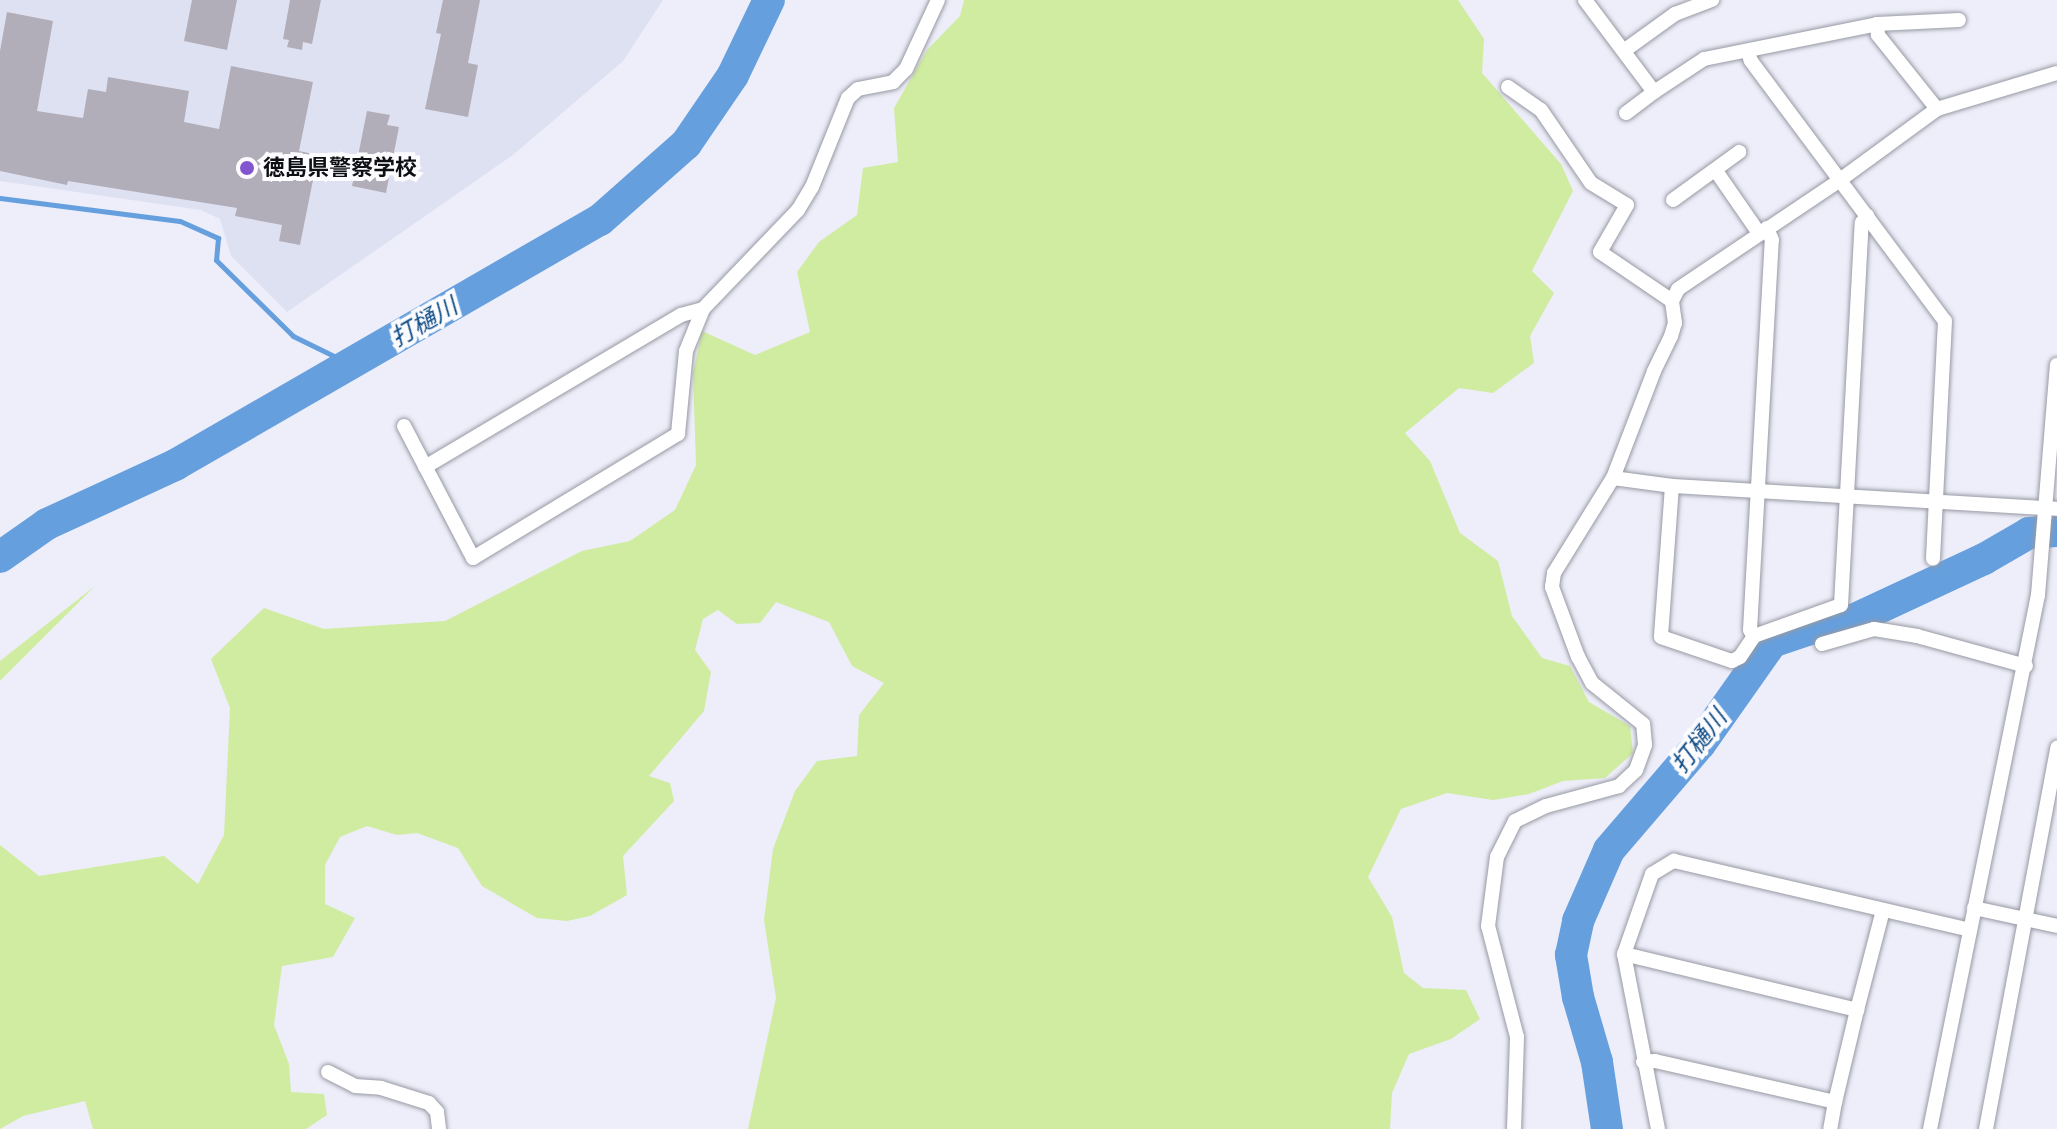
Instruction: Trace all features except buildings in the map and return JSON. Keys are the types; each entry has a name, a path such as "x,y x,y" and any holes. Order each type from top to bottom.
{"street":[{"path":"404,426 473,558 678,434 686,351 703,309 798,210 812,187 848,98 858,89 893,82 906,69 938,0"},
{"path":"1585,0 1654,92"},
{"path":"1625,50 1675,14 1712,0"},
{"path":"1626,113 1704,59 1877,24 1959,20"},
{"path":"1877,24 1878,35 1937,109"},
{"path":"1748,52 1751,61 1945,321 1933,559"},
{"path":"1514,1129 1517,1037 1488,926 1497,857 1515,821 1546,806 1619,786 1636,770 1645,745 1643,724 1592,683 1578,657 1552,587 1554,573 1613,478 1654,371 1671,336 1675,323 1672,301 1678,289 1840,180 1937,109 2057,73"},
{"path":"1508,87 1541,110 1591,183 1627,205 1600,252 1672,301"},
{"path":"1673,200 1739,152"},
{"path":"1716,171 1772,240 1750,630 1754,636"},
{"path":"1672,486 1661,637 1732,661 1740,657 1754,636 1841,605 1862,223 1867,216"},
{"path":"425,467 681,315 703,309"},
{"path":"1930,1129 2026,666 2050,512 2057,365"},
{"path":"1613,478 1672,486 2050,512"},
{"path":"1822,644 1874,629 1917,636 2026,666"},
{"path":"1986,1129 2057,748"},
{"path":"1658,1129 1624,954 1652,874 1674,861 1970,930"},
{"path":"1974,908 2057,926"},
{"path":"1830,1129 1883,910"},
{"path":"1624,954 1857,1010"},
{"path":"1643,1062 1655,1061 1835,1102"},
{"path":"328,1072 355,1086 381,1088 429,1103 437,1112 439,1129"}],"shaded area":[{"name":"徳島県警察学校","path":"0,0 663,0 623,61 513,155 287,312 231,256 220,219 201,210 0,181"}],"green space":[{"path":"964,0 1458,0 1484,39 1482,73 1561,164 1573,191 1532,271 1554,293 1530,336 1534,363 1493,393 1459,388 1405,433 1430,461 1460,533 1498,561 1512,616 1542,658 1570,666 1589,702 1630,726 1633,753 1605,778 1563,781 1529,794 1493,800 1447,793 1401,809 1368,877 1392,917 1404,973 1423,988 1466,990 1480,1019 1451,1039 1409,1054 1392,1093 1390,1129 748,1129 776,998 764,920 773,849 795,791 817,761 857,756 859,715 884,683 852,666 829,622 776,602 760,623 737,624 718,610 703,619 695,650 711,672 704,711 649,776 670,783 674,801 623,856 627,895 590,916 567,921 537,918 482,886 458,848 417,833 397,835 367,826 340,837 325,865 325,904 355,918 333,957 282,966 274,1025 289,1064 291,1092 324,1094 327,1115 306,1129 93,1129 85,1101 23,1116 0,1129 0,845 39,876 164,856 198,884 224,835 230,708 211,659 264,608 324,629 445,621 582,551 630,541 675,510 696,465 693,373 702,331 755,355 810,332 797,272 819,242 857,215 863,168 898,162 894,108 927,50 960,16"},
{"path":"95,586 0,681 0,661"}],"waterway":[{"name":"打樋川","path":"0,557 47,524 175,465 600,220 686,144 733,75 769,0"},
{"path":"0,198 180,221 218,238 216,260 293,336 348,363"},
{"name":"打樋川","path":"1607,1129 1597,1062 1578,997 1571,955 1578,921 1609,850 1700,744 1772,642 1806,630 1853,620 1984,559 2029,533 2057,531"}],"place":[{"name":"徳島県警察学校","path":"247,168"}]}
